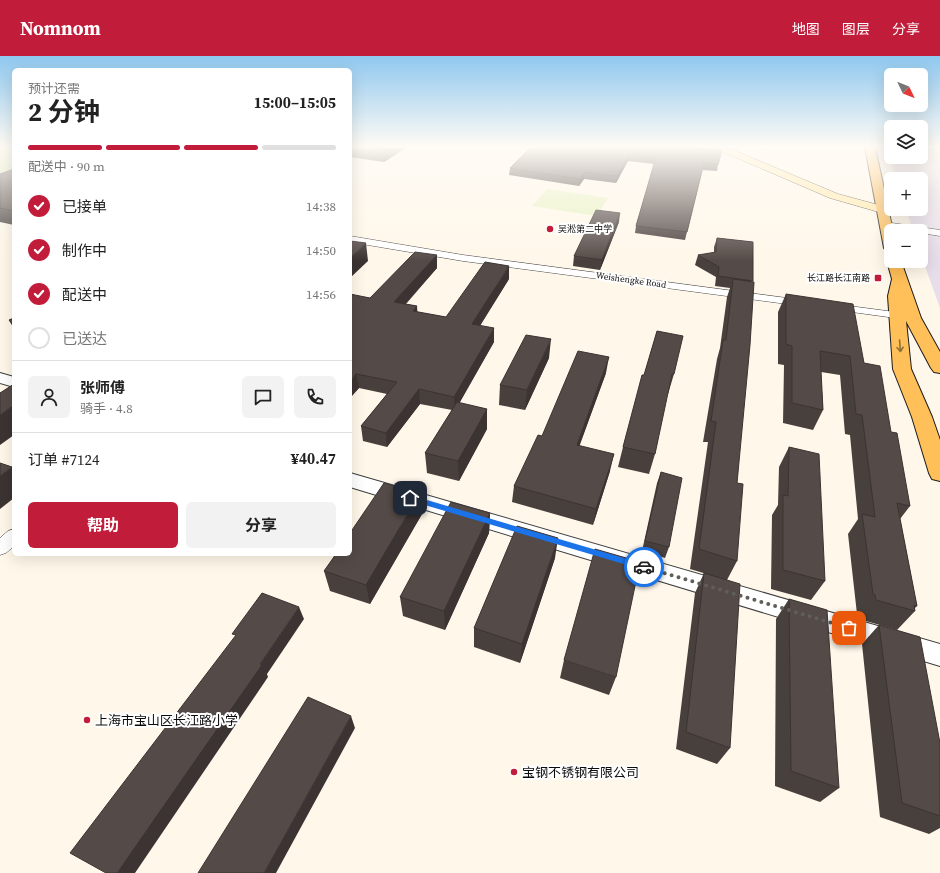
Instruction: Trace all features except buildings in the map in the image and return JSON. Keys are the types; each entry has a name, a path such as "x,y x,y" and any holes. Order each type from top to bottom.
{"main road":[{"path":"808,185 834,196 882,209"},
{"path":"877,185 885,224"},
{"path":"896,268 899,280 896,296 905,317 940,368"},
{"path":"905,317 902,369 922,417 940,474"}],"street":[{"path":"928,231 940,233"},
{"name":"Weishengke Road","path":"352,239 463,258 811,304"},
{"path":"827,306 905,317"},
{"path":"0,378 12,381"},
{"path":"352,481 940,654"},
{"path":"0,548 12,538"}],"shaded area":[{"path":"928,185 940,185 940,308 926,268 928,268 928,224 911,224 908,216 928,216"}],"green space":[{"path":"547,189 608,198 597,216 532,206"}],"way so far":[{"path":"644,567 849,628"}],"place":[{"name":"吴淞第二中学","path":"550,229"},
{"name":"长江路长江南路","path":"878,278"},
{"name":"上海市宝山区长江路小学","path":"87,720"},
{"name":"宝钢不锈钢有限公司","path":"514,772"}],"route":[{"path":"410,498 644,567"}]}
